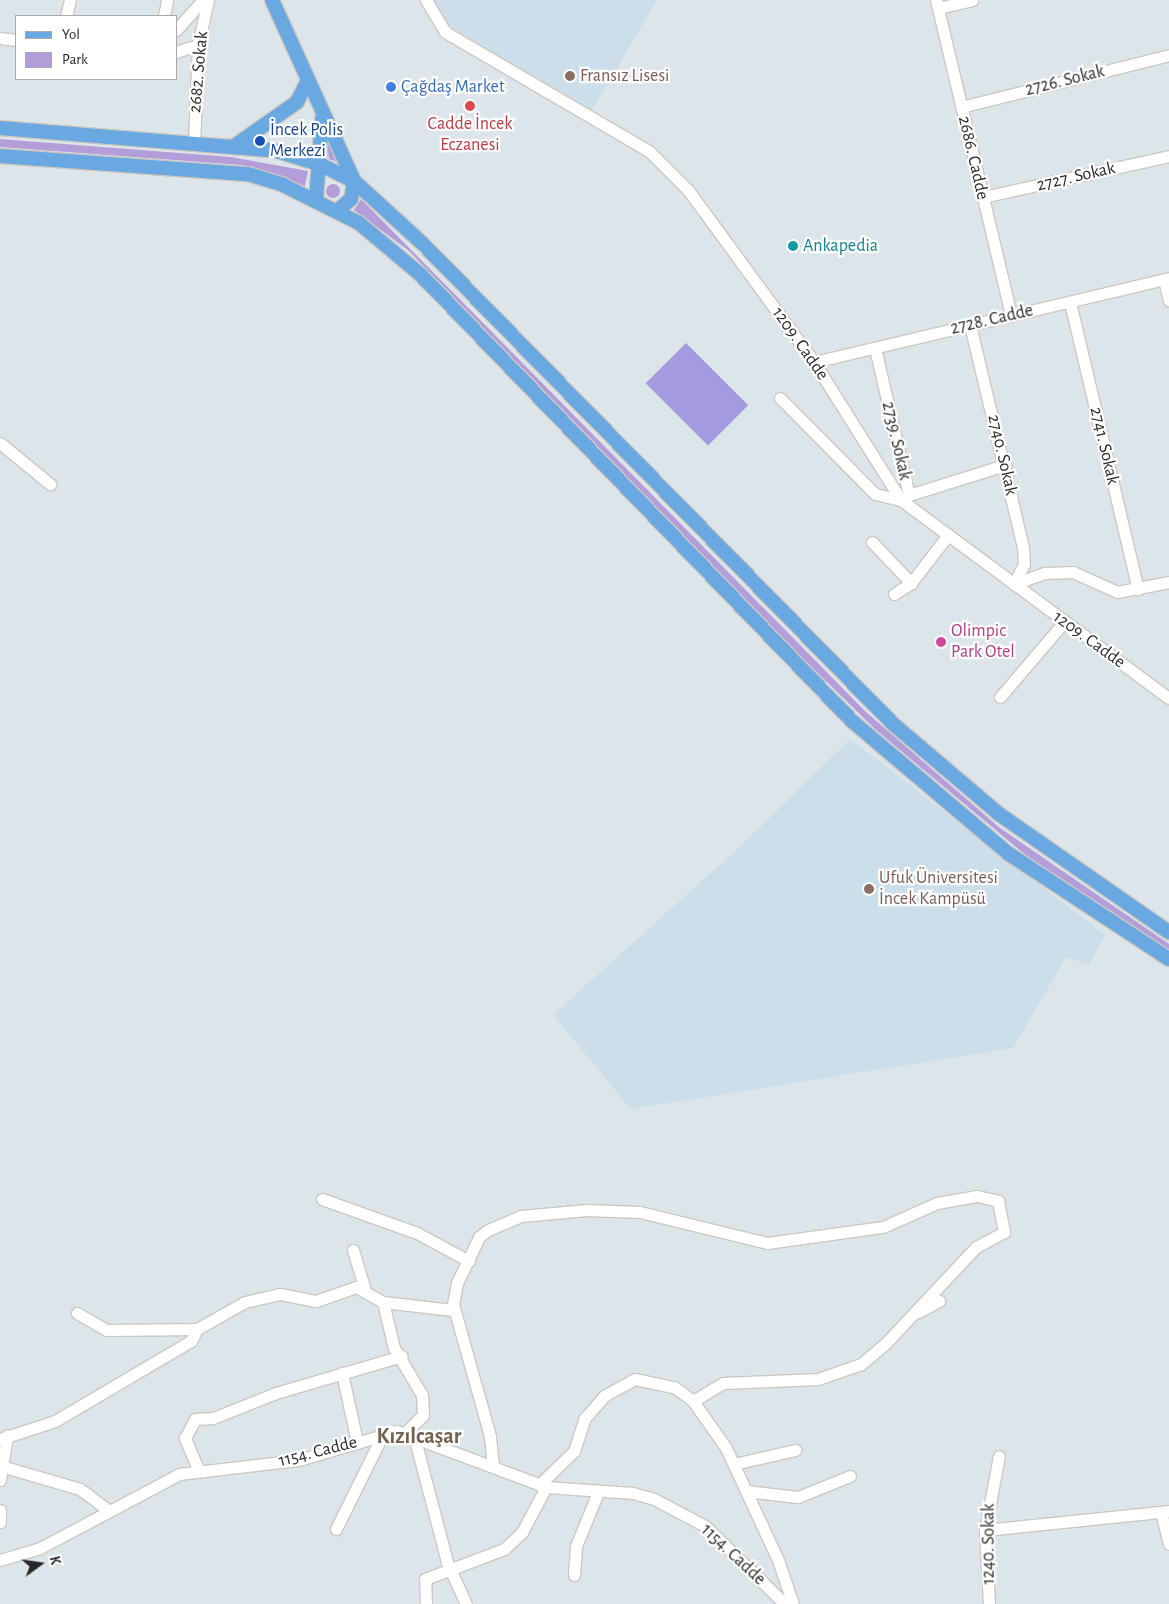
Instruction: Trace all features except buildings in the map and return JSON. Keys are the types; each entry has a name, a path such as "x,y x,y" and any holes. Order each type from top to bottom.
{"main road":[{"path":"272,0 322,118 354,182 351,199 337,211"},
{"path":"233,147 297,102 307,82"},
{"path":"316,200 322,118"},
{"path":"0,128 277,151 319,164 354,182 423,244 892,723 1005,818 1169,932"},
{"path":"0,156 235,172 273,181 316,200 381,239 421,275 756,627 886,752 1009,854 1169,960"}],"street":[{"path":"66,15 70,0"},
{"path":"164,15 167,0"},
{"path":"178,28 203,0"},
{"name":"2682. Sokak","path":"194,144 198,45 208,0"},
{"name":"1209. Cadde","path":"426,0 445,32 649,151 688,190 814,362 901,500 1064,622 1168,694"},
{"path":"937,4 972,0"},
{"name":"2686. Cadde","path":"937,4 1011,316"},
{"path":"0,38 15,40"},
{"path":"178,51 198,45"},
{"name":"2726. Sokak","path":"961,107 1169,55"},
{"name":"2727. Sokak","path":"982,197 1169,156"},
{"path":"1167,279 1169,300"},
{"name":"2728. Cadde","path":"814,362 1167,279"},
{"name":"2741. Sokak","path":"1070,302 1138,589"},
{"name":"2740. Sokak","path":"970,325 1005,465 1024,556 1024,564 1014,584"},
{"name":"2739. Sokak","path":"875,348 908,495 1005,465"},
{"path":"780,398 875,494 901,500"},
{"path":"0,443 50,484"},
{"path":"894,594 911,583 948,535"},
{"path":"872,542 911,583"},
{"path":"1014,584 1045,573 1073,572 1117,592 1169,582"},
{"path":"1000,697 1064,622"},
{"path":"494,1466 490,1436 453,1310 455,1290 469,1261 488,1230 521,1216 587,1210 640,1212 767,1243 883,1227 937,1203 976,1196 998,1201 1004,1232 976,1247 906,1320 886,1344 843,1372 801,1381 743,1378 709,1388 693,1401"},
{"path":"322,1199 417,1233 469,1261"},
{"path":"353,1250 364,1290"},
{"path":"0,1480 4,1438 55,1421 191,1341 198,1329 245,1302 271,1294 316,1301 348,1288 364,1290 382,1302 453,1310"},
{"path":"906,1320 939,1301"},
{"path":"382,1302 394,1348 402,1356 425,1408 410,1434 450,1570 466,1604"},
{"path":"78,1313 107,1330 188,1326 198,1329"},
{"path":"198,1470 185,1438 195,1419 213,1418 342,1373 402,1356"},
{"path":"342,1373 357,1442"},
{"path":"426,1604 425,1579 472,1564 515,1540 542,1486 574,1451 592,1406 618,1386 635,1379 661,1381 693,1401 734,1464 793,1604"},
{"path":"336,1529 384,1432"},
{"name":"1154. Cadde","path":"0,1560 32,1552 142,1490 198,1470 299,1460 384,1432 410,1434 542,1486 598,1492 633,1493 679,1510 732,1550 785,1604"},
{"path":"734,1464 795,1450"},
{"name":"1240. Sokak","path":"989,1604 985,1530 999,1456"},
{"path":"1,1466 80,1489 108,1510"},
{"path":"746,1491 798,1496 850,1476"},
{"path":"574,1575 576,1546 598,1492"},
{"path":"0,1510 0,1522"},
{"path":"985,1530 1165,1512 1169,1544"}],"shaded area":[{"name":"Fransız Lisesi","path":"434,0 657,0 591,112 466,39 445,22"},
{"path":"686,343 748,405 708,446 646,383"},
{"name":"Ufuk Üniversitesi İncek Kampüsü","path":"850,739 1105,935 1089,965 1066,957 1013,1048 631,1109 553,1015 743,844"}],"green space":[{"path":"326,137 340,163 329,159"},
{"path":"0,139 231,157 308,171 305,186 241,165 0,147"},
{"path":"333,184 338,186 340,191 338,196 333,198 328,196 326,191 328,186"},
{"path":"361,199 866,712 1000,828 1169,944 1169,952 1028,857 876,730 737,594 409,251 354,210"}],"place":[{"name":"Fransız Lisesi","path":"570,76"},
{"name":"Çağdaş Market","path":"391,87"},
{"name":"Cadde İncek Eczanesi","path":"470,106"},
{"name":"İncek Polis Merkezi","path":"260,141"},
{"name":"Ankapedia","path":"793,246"},
{"name":"Olimpic Park Otel","path":"941,642"},
{"name":"Ufuk Üniversitesi İncek Kampüsü","path":"869,889"}],"district":[{"name":"Kızılcaşar","path":"419,1437"}]}
